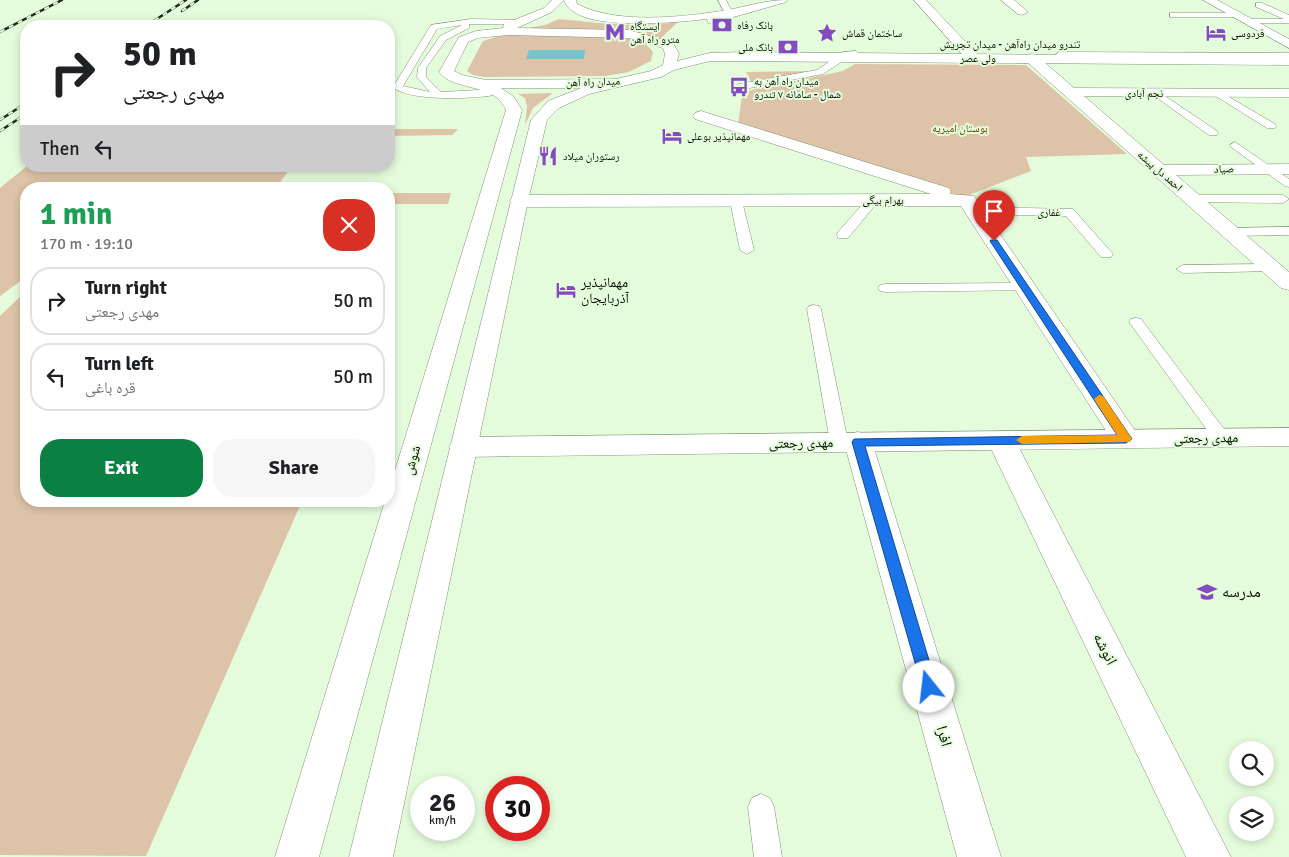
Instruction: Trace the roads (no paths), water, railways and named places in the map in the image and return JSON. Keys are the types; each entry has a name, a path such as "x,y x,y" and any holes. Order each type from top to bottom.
{"main road":[{"path":"493,32 548,10 559,0"},
{"path":"570,0 572,6 583,12 617,18 682,18 729,13 782,0"},
{"path":"920,0 971,56"},
{"path":"1007,0 1022,12"},
{"path":"1209,0 1289,44"},
{"path":"669,66 672,54 668,46 683,34 729,13"},
{"name":"میدان راه آهن","path":"668,46 643,37 613,32 493,32 463,40 446,70 451,76 458,79 487,87 616,83 656,74 669,66"},
{"name":"ولی عصر","path":"669,66 710,57 971,56 1288,60"},
{"name":"احمد دل پیشه","path":"1031,58 1284,278"},
{"path":"370,857 518,201 539,120 543,113 551,106 572,96 616,83"},
{"name":"شوش","path":"297,857 514,110 512,104 487,87"},
{"name":"نجم آبادی","path":"1070,92 1289,93"},
{"name":"بهرام بیگی","path":"700,116 970,205"},
{"name":"صیاد","path":"1160,170 1289,169"},
{"name":"بهرام بیگی","path":"518,201 873,200 970,205"},
{"path":"970,205 1126,439"},
{"name":"مهدی رجعتی","path":"463,447 1289,437"},
{"name":"انوشه","path":"1001,440 1209,857"},
{"name":"افرا","path":"848,442 979,857"}],"lane":[{"path":"722,0 729,13"},
{"path":"1259,5 1289,20"},
{"path":"1222,7 1173,11 1242,18 1289,20"},
{"path":"439,96 403,90 398,86 434,27 447,24 478,22"},
{"path":"439,96 421,77 422,68 444,36 478,22"},
{"path":"410,48 427,26 434,23 520,22"},
{"name":"تندرو میدان راه‌آهن - میدان تجریش","path":"971,56 1288,60"},
{"path":"739,87 820,72 844,57"},
{"path":"395,95 439,96 487,87"},
{"path":"1156,93 1213,133"},
{"path":"1217,93 1270,126"},
{"path":"1235,145 1289,184"},
{"path":"1193,199 1283,199"},
{"path":"843,234 873,200"},
{"path":"736,201 748,250"},
{"name":"غفاری","path":"970,205 1069,212 1106,254"},
{"path":"1231,232 1289,231"},
{"path":"1183,269 1284,278"},
{"path":"885,288 1024,286"},
{"path":"814,309 848,442"},
{"path":"1136,322 1221,438"},
{"path":"761,807 768,857"}],"water":[{"path":"529,50 585,50 584,59 526,59"}],"railway":[{"path":"23,20 62,0"},
{"path":"155,20 186,0"},
{"path":"182,11 198,0"},
{"path":"0,32 20,22"},
{"path":"0,120 20,107"},
{"path":"0,131 20,118"}],"place":[{"name":"بانک رفاه","path":"722,25"},
{"name":"ایستگاه مترو راه آهن","path":"615,32"},
{"name":"ساختمان قماش","path":"827,33"},
{"name":"فردوسی","path":"1216,33"},
{"name":"بانک ملی","path":"788,47"},
{"name":"میدان راه آهن به شمال - سامانه ۷ تندرو","path":"739,87"},
{"name":"مهمانپذیر بوعلی","path":"672,136"},
{"name":"رستوران میلاد","path":"548,156"},
{"name":"مهمانپذیر آذربایجان","path":"566,290"},
{"name":"مدرسه","path":"1207,592"}],"park label":[{"name":"بوستان امیریه","path":"960,128"}]}
